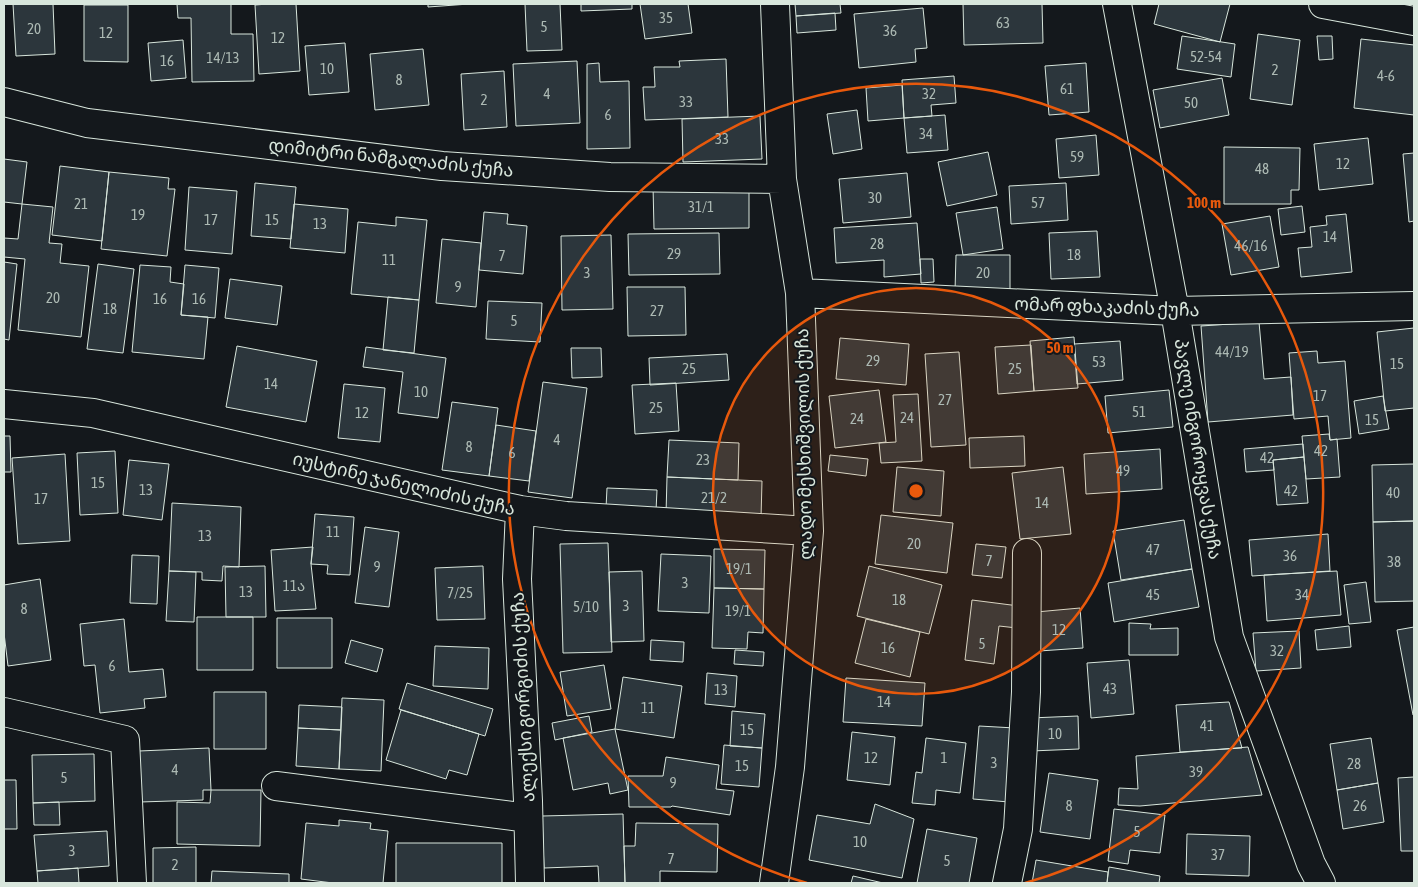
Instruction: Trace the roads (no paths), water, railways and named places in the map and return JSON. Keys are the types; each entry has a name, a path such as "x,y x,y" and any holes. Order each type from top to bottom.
{"street":[{"name":"ლადო მესხიშვილის ქუჩა","path":"774,883 790,767 809,531 800,293 782,178 775,4"},
{"name":"პავლე ინგოროყვას ქუჩა","path":"1117,4 1175,311 1229,637 1311,864 1321,883"},
{"path":"1323,4 1414,21"},
{"name":"დიმიტრი ნამგალაძის ქუჩა","path":"4,102 87,124 442,166 610,177 782,178"},
{"name":"ომარ ფხაკაძის ქუჩა","path":"800,293 1175,311 1414,306"},
{"name":"იუსტინე ჯანელიძის ქუჩა","path":"4,404 93,413 520,510 566,516 809,531"},
{"name":"ალექსი გორგიძის ქუჩა","path":"520,510 517,579 530,883"},
{"path":"1007,883 1019,819 1026,692 1027,553"},
{"path":"4,712 125,740 132,883"},
{"path":"276,786 528,818"}]}
